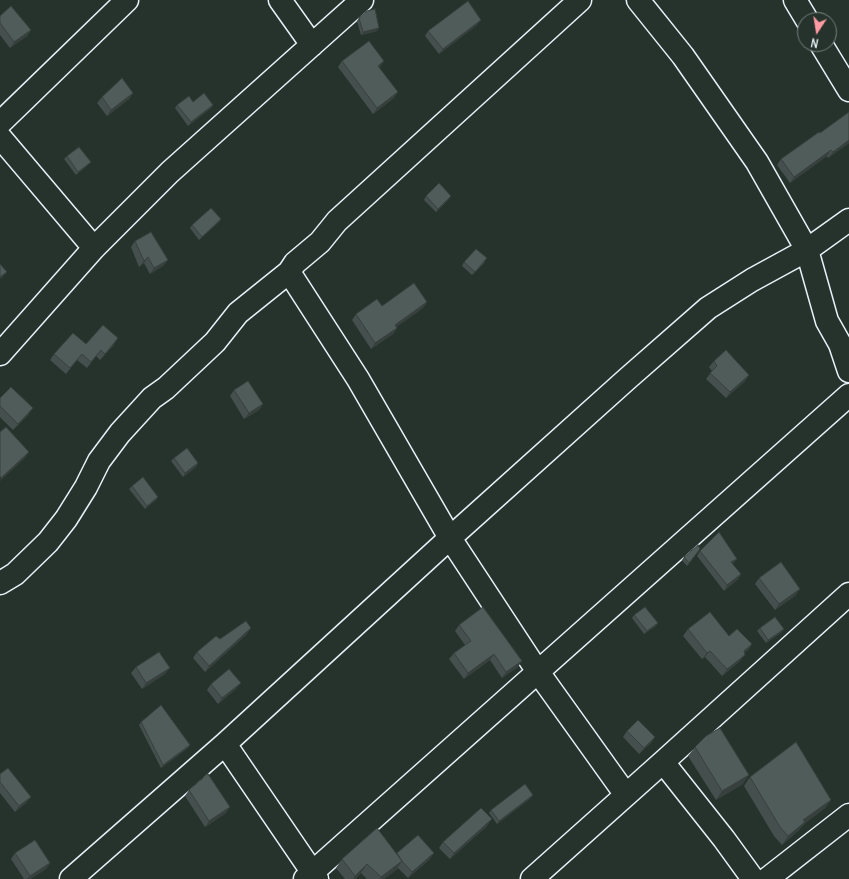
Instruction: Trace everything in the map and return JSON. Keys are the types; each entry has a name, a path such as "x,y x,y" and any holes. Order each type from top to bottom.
{"street":[{"path":"0,123 127,0"},
{"path":"280,0 312,45"},
{"path":"0,354 94,248 170,172 362,0"},
{"path":"0,583 15,574 48,542 66,519 86,487 99,461 120,433 152,398 166,388 215,342 238,313 289,272 295,263 320,242 337,221 580,0"},
{"path":"638,0 683,56 757,162 807,250 827,320 840,344 849,371"},
{"path":"795,0 802,12"},
{"path":"826,52 849,90"},
{"path":"0,137 94,248"},
{"path":"71,879 225,744 627,378 708,308 752,280 807,250 849,220"},
{"path":"289,272 358,379 450,538 538,672 626,795"},
{"path":"225,744 312,877 538,672 849,395"},
{"path":"532,879 849,594"},
{"path":"663,762 724,839 753,879"},
{"path":"767,879 849,815"}],"building":[{"path":"468,1 481,20 443,49 428,31"},
{"path":"11,6 31,30 14,42 0,23 0,16"},
{"path":"375,9 379,28 363,32 359,18 367,11"},
{"path":"369,41 384,61 378,66 398,92 377,108 342,61"},
{"path":"122,78 133,93 111,110 102,97"},
{"path":"204,93 213,105 191,122 177,105 189,96 193,102"},
{"path":"849,112 849,140 833,152 831,150 794,177 781,159"},
{"path":"79,147 91,162 78,172 67,156"},
{"path":"439,183 451,196 438,209 426,196"},
{"path":"211,208 221,219 202,237 192,225"},
{"path":"151,232 168,260 154,268 148,257 144,261 135,241"},
{"path":"476,249 487,258 475,272 464,262"},
{"path":"0,264 7,272 0,277"},
{"path":"414,283 427,302 395,325 397,328 375,343 356,314 377,299 382,306"},
{"path":"103,325 118,338 105,354 101,350 91,362 82,354 70,368 54,354 73,333 86,344"},
{"path":"726,350 749,375 730,392 710,373 717,366 714,361"},
{"path":"248,381 263,404 249,413 234,390"},
{"path":"11,387 33,408 18,424 0,406 0,398"},
{"path":"6,427 29,452 1,478 0,432"},
{"path":"187,448 198,463 185,473 174,458"},
{"path":"143,477 158,497 147,506 132,486"},
{"path":"719,532 737,559 731,562 741,574 727,585 700,551"},
{"path":"698,545 700,549 689,563 684,557"},
{"path":"781,562 800,589 779,604 759,578"},
{"path":"483,607 522,661 506,672 494,654 468,673 454,653 471,641 459,625"},
{"path":"645,607 658,623 647,631 634,615"},
{"path":"710,612 729,636 737,629 752,644 744,651 745,655 727,669 710,651 707,653 688,629"},
{"path":"775,617 784,629 768,640 760,628"},
{"path":"246,621 251,628 209,666 197,652 216,636 220,639"},
{"path":"159,652 170,668 146,683 136,667"},
{"path":"229,669 241,683 222,698 211,684"},
{"path":"161,705 190,745 163,765 141,722"},
{"path":"638,720 655,737 644,748 627,731"},
{"path":"720,728 749,775 722,791 695,747 706,736"},
{"path":"796,742 831,800 803,820 805,822 788,836 780,827 750,777"},
{"path":"8,768 31,797 19,806 0,782 0,774"},
{"path":"208,774 230,807 209,821 189,790"},
{"path":"525,784 533,795 499,821 491,810"},
{"path":"481,808 492,819 454,853 443,842"},
{"path":"377,828 402,861 381,877 367,864 355,876 342,859"},
{"path":"418,835 434,853 412,872 397,853"},
{"path":"35,840 50,863 30,876 15,853"}]}
